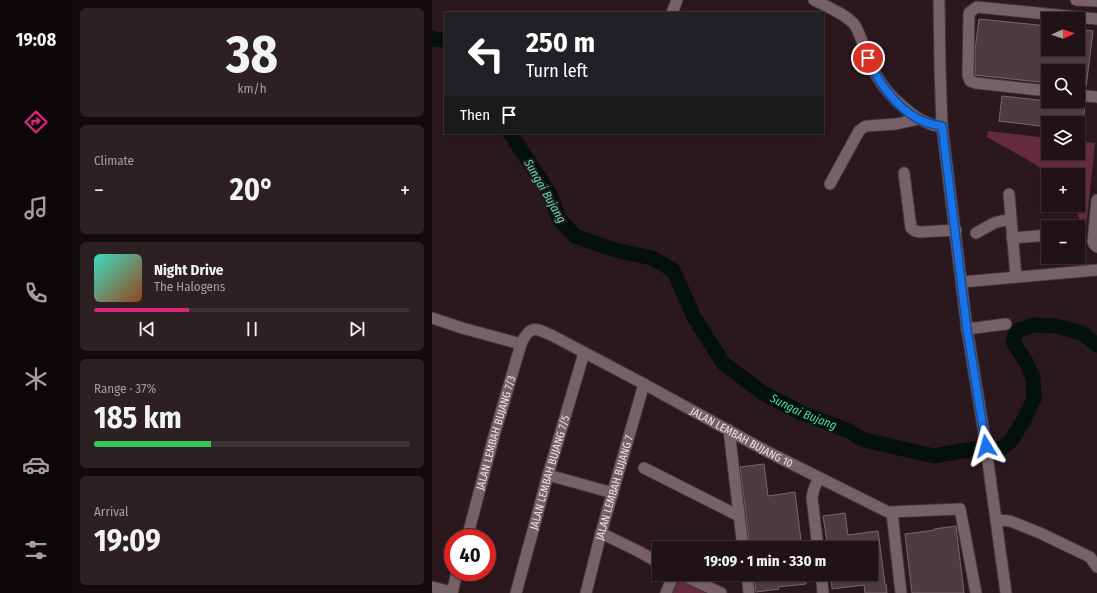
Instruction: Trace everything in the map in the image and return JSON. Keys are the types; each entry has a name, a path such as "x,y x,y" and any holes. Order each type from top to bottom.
{"street":[{"path":"672,12 678,0"},
{"path":"814,0 848,19 855,26 874,72 890,95 905,110 928,123 942,126"},
{"path":"939,0 942,126 967,329 997,520 1006,593"},
{"path":"1076,0 1097,1"},
{"path":"1041,90 976,83 970,81 968,75 969,13 971,10 977,8 1097,19"},
{"path":"1085,95 1097,97"},
{"path":"830,184 861,128 867,126 896,124 919,119"},
{"path":"904,173 911,228 920,232 956,230"},
{"path":"1009,194 1016,277"},
{"path":"1097,200 1093,242 1097,247"},
{"path":"976,233 994,223 1010,220"},
{"path":"1012,238 1041,236"},
{"path":"962,282 1097,270"},
{"path":"432,318 521,344"},
{"path":"967,329 1006,324"},
{"name":"JALAN LEMBAH BUJANG 7/3","path":"469,529 494,436 521,344 525,335 531,330"},
{"name":"JALAN LEMBAH BUJANG 10","path":"531,330 540,330 644,384 768,452 884,510 892,512 960,509 976,593"},
{"name":"JALAN LEMBAH BUJANG 7/5","path":"516,593 548,475 584,353"},
{"name":"JALAN LEMBAH BUJANG 7","path":"586,593 601,533 644,384"},
{"path":"729,430 742,541"},
{"path":"644,468 739,516"},
{"path":"548,475 613,493"},
{"path":"817,541 812,498 816,484 820,478"},
{"path":"892,512 902,593"},
{"path":"997,520 1010,521 1040,533 1090,558 1097,567"},
{"path":"601,533 652,558"},
{"path":"432,587 452,593 455,581"},
{"path":"666,593 671,581"},
{"path":"695,581 721,593"},
{"path":"747,581 749,593"},
{"path":"822,581 823,593"}],"shaded area":[{"path":"988,131 1041,137 1041,160 1085,160 1085,142 1095,143 1085,238 1085,220 1080,220 1077,212 1085,212 1085,168 1041,169 1035,164 987,137"},
{"path":"677,581 687,581 710,593 672,593"}],"building":[{"path":"979,19 1041,25 1041,56 1085,56 1085,30 1093,31 1086,87 1085,64 1041,64 1041,82 975,75 975,50"},
{"path":"1002,96 1041,100 1041,108 1085,108 1084,116 1041,116 1041,126 999,121"},
{"path":"764,464 768,496 795,492 801,541 749,541 740,467"},
{"path":"845,513 848,535 878,531 887,593 865,593 864,585 832,589 831,581 878,581 878,541 827,541 823,516"},
{"path":"956,526 964,593 912,593 905,534"},
{"path":"755,581 806,581 806,584 778,587 779,589 756,592"}],"waterway":[{"name":"Sungai Bujang","path":"432,38 444,40"},
{"name":"Sungai Bujang","path":"511,134 550,194 559,219 575,236 615,250 652,258 673,270 694,317 723,363 763,393 802,413 849,431 864,440 934,456 973,449 997,451 1011,441 1025,418 1034,399 1033,377 1025,360 1013,342 1016,331 1034,325 1056,326 1082,333 1097,345"}],"route":[{"path":"868,58 874,72 882,84 890,95 905,110 928,123 942,126 967,329 986,446"}]}
